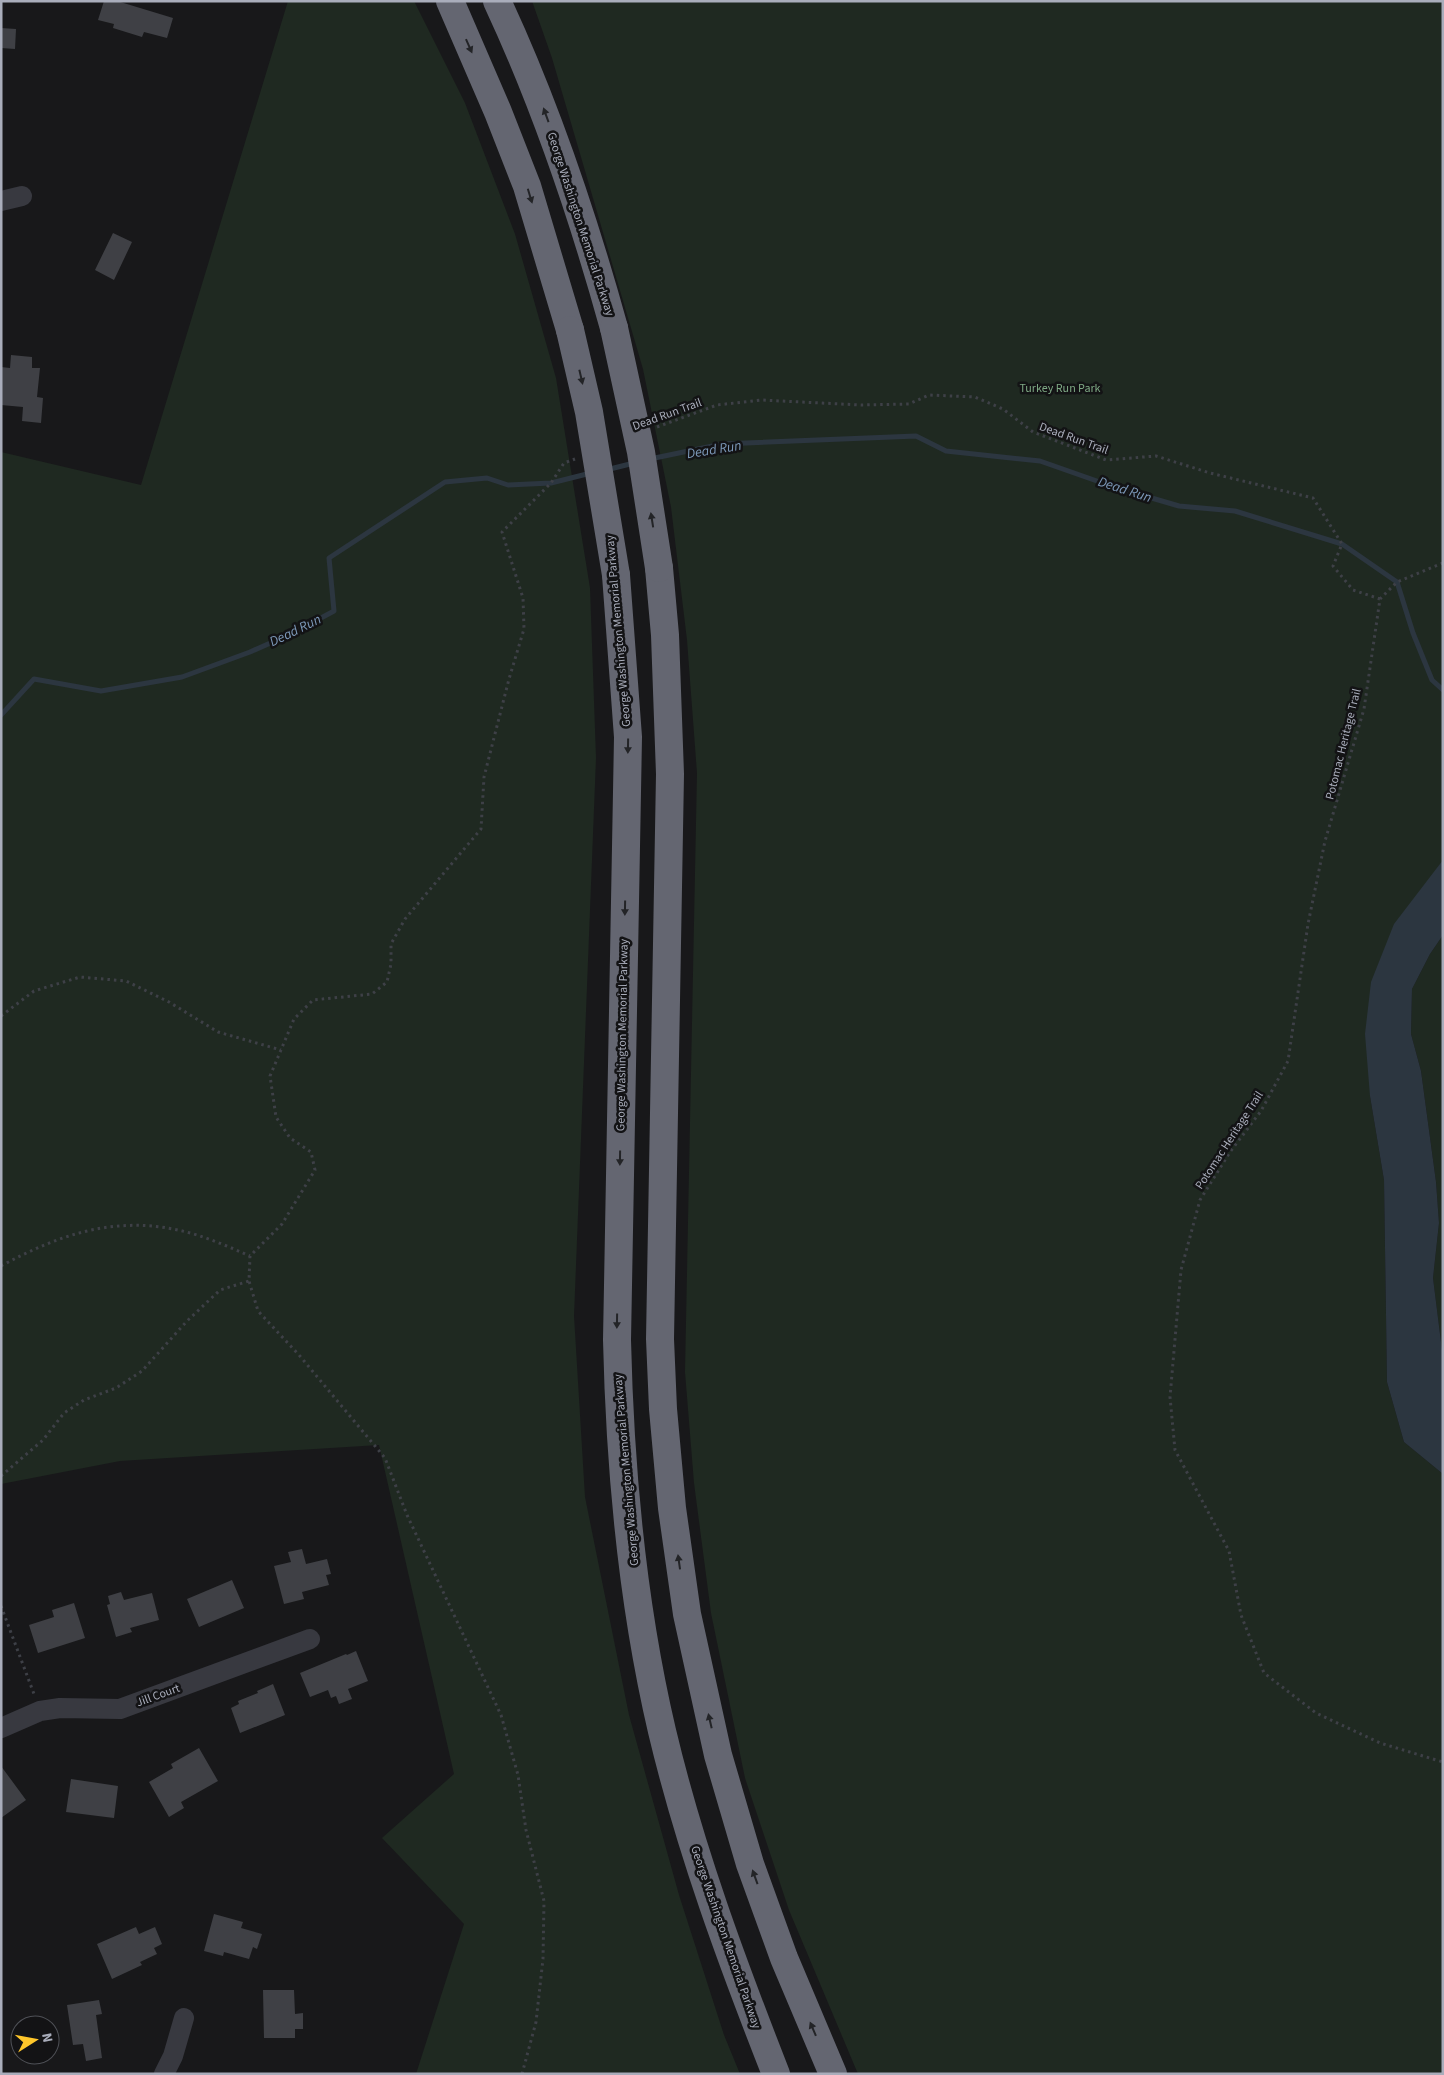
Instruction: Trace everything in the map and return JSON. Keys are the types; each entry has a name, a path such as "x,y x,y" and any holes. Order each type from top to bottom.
{"highway":[{"name":"George Washington Memorial Parkway","path":"450,1 498,112 527,186 570,330 589,412 616,575 628,737 617,1340 619,1409 630,1539 642,1625 667,1750 699,1867 776,2074"},
{"path":"497,1 524,59"},
{"path":"506,1 524,59"},
{"name":"George Washington Memorial Parkway","path":"524,59 562,158 599,273 614,328 641,452 659,568 665,635 670,774 660,1339 663,1409 672,1508 687,1614 718,1755 750,1864 784,1958 833,2074"}],"street":[{"path":"1,201 22,196"},
{"name":"Jill Court","path":"1,1728 40,1711 60,1708 120,1709 310,1639"},
{"path":"164,2074 173,2056 184,2018"}],"path":[{"name":"Dead Run Trail","path":"656,427 717,405 761,400 861,405 909,404 929,395 975,397 1003,409 1033,432 1106,460 1156,456 1210,473 1314,498 1342,544 1333,566 1353,590 1380,599"},
{"path":"522,2074 536,2022 543,1959 544,1901 526,1830 518,1775 501,1715 407,1515 385,1458 299,1355 258,1311 249,1281 250,1256 282,1224 315,1170 311,1152 290,1138 276,1117 270,1076 294,1019 313,1000 372,994 387,982 391,964 391,944 405,919 481,829 484,777 509,678 524,629 523,598 502,532 551,483 564,463 583,456"},
{"path":"1380,599 1397,582 1443,563"},
{"name":"Potomac Heritage Trail","path":"1380,599 1364,709 1325,841 1308,924 1288,1061 1261,1112 1230,1152 1200,1200 1181,1270 1170,1397 1175,1450 1229,1551 1241,1615 1264,1673 1316,1713 1380,1743 1443,1762"},
{"path":"1,1016 34,991 80,977 126,981 169,1002 218,1032 281,1050"},
{"path":"1,1266 23,1254 94,1228 138,1224 179,1230 250,1256"},
{"path":"1,1476 43,1440 64,1413 84,1400 116,1388 142,1371 187,1321 220,1290 249,1281"},
{"path":"1,1606 40,1711"}],"green space":[{"path":"288,1 414,1 465,103 515,234 556,378 590,588 596,758 574,1316 585,1497 629,1715 679,1895 724,2035 740,2074 416,2074 464,1924 382,1838 454,1774 379,1445 120,1461 1,1484 1,452 141,485"},
{"name":"Turkey Run Park","path":"532,1 1443,1 1443,860 1437,869 1370,1096 1384,1180 1387,1382 1404,1442 1443,1474 1443,2074 858,2074 789,1910 745,1778 711,1613 694,1483 685,1372 697,773 687,640 671,507 643,369 552,58"},
{"path":"1443,935 1443,1358 1433,1278 1439,1223 1436,1182 1421,1071 1411,1034 1412,989 1430,954"}],"shaded area":[{"path":"1443,860 1443,935 1430,954 1412,989 1411,1034 1421,1071 1436,1182 1439,1223 1433,1278 1443,1358 1443,1474 1404,1442 1387,1382 1384,1180 1370,1096 1365,1034 1371,982 1394,924"}],"building":[{"path":"104,1 117,1 173,18 167,38 144,32 142,37 113,28 114,24 98,20"},
{"path":"1,28 16,29 15,49 1,48"},
{"path":"113,233 132,242 114,280 95,270"},
{"path":"11,355 32,357 32,368 40,368 37,397 43,398 41,423 22,421 23,407 1,405 1,367 10,368"},
{"path":"302,1549 306,1564 327,1559 331,1574 326,1575 329,1585 302,1592 304,1599 284,1604 274,1566 291,1562 288,1552"},
{"path":"232,1580 244,1608 199,1627 187,1599"},
{"path":"121,1592 124,1600 152,1593 159,1620 130,1628 132,1632 116,1637 107,1605 110,1604 108,1596"},
{"path":"74,1603 85,1638 38,1653 29,1625 54,1617 52,1610"},
{"path":"356,1651 368,1681 348,1689 352,1699 339,1704 336,1696 331,1698 328,1690 310,1697 300,1673"},
{"path":"273,1684 285,1715 240,1733 231,1708 239,1704 238,1701 258,1693 257,1691"},
{"path":"199,1748 218,1781 181,1802 184,1808 169,1817 149,1782 173,1768 171,1764"},
{"path":"1,1766 26,1800 1,1818"},
{"path":"71,1779 118,1786 114,1818 66,1812"},
{"path":"214,1914 243,1922 241,1928 262,1934 257,1949 253,1947 249,1959 224,1952 223,1956 204,1951"},
{"path":"136,1927 139,1934 155,1927 162,1944 154,1948 157,1954 140,1962 142,1965 112,1979 97,1944"},
{"path":"263,1990 294,1990 295,2014 303,2013 303,2029 295,2029 295,2038 264,2038"},
{"path":"99,2000 102,2014 96,2015 102,2058 86,2061 83,2044 73,2045 67,2005"}],"waterway":[{"name":"Dead Run","path":"650,459 722,444 916,436 946,451 1040,461 1114,487 1179,506 1235,511 1342,544 1397,582 1413,633 1432,680 1443,690"},
{"name":"Dead Run","path":"606,470 634,463"},
{"name":"Dead Run","path":"1,715 34,679 101,691 182,677 250,652 293,633 334,611 329,558 445,482 487,478 508,485 551,483 591,473"}]}
